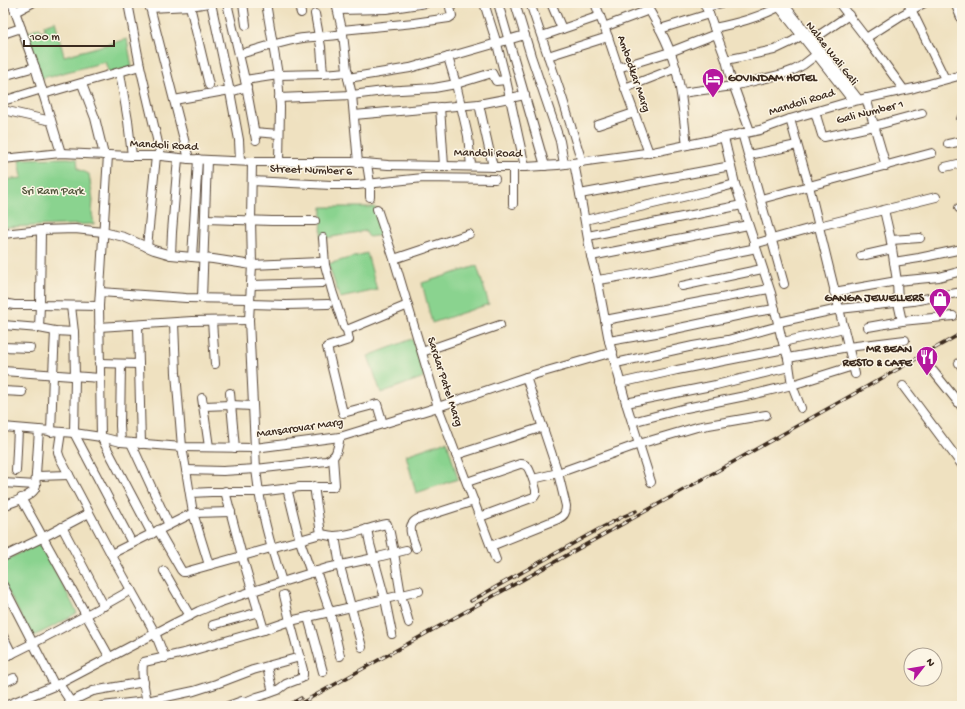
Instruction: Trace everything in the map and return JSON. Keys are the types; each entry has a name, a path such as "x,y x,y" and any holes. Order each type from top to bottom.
{"street":[{"path":"12,3 35,67 61,154"},
{"path":"15,12 32,3"},
{"path":"128,3 159,156 147,247"},
{"path":"192,257 194,159 174,100 151,5 190,6 210,3 230,91 239,140 240,162"},
{"path":"227,3 240,54 256,140"},
{"path":"243,3 246,25"},
{"path":"266,3 278,75 280,98 279,162"},
{"path":"298,3 301,13"},
{"path":"370,197 370,183 362,163 348,75 343,32 337,7 386,9 426,3"},
{"path":"240,54 272,44 309,37 320,37 343,32 449,18 452,14 448,3"},
{"path":"484,3 497,44 525,167"},
{"path":"498,3 545,166"},
{"path":"515,3 531,56 560,141 564,164"},
{"path":"530,3 576,139 580,194 591,256 620,383 651,482"},
{"path":"551,3 562,29"},
{"name":"Ambedkar Marg","path":"595,3 608,37 624,88 649,153"},
{"path":"660,29 706,8 722,3"},
{"path":"839,3 904,90"},
{"path":"866,38 910,6 924,3"},
{"path":"955,3 962,20"},
{"path":"618,68 670,52 715,31 756,18 780,4"},
{"name":"Nalae Wali Gali","path":"780,4 804,34 816,55 859,99"},
{"path":"190,6 209,85"},
{"path":"910,6 945,80"},
{"path":"604,27 647,7 660,29 676,68 681,93 687,145"},
{"path":"706,8 726,60 734,86 746,132 749,155 784,284"},
{"path":"315,14 320,37 323,74"},
{"path":"812,40 849,15"},
{"path":"542,36 600,16"},
{"path":"3,34 21,28"},
{"path":"726,60 774,50 786,45 804,34 812,40 859,99 874,126 886,166"},
{"path":"174,100 230,91 246,84 278,75 348,75 410,68 525,36"},
{"path":"548,56 608,37"},
{"path":"681,93 734,86 767,78 794,70 816,55"},
{"path":"448,57 468,136 471,166"},
{"path":"3,101 82,84 140,66"},
{"path":"3,76 35,67"},
{"path":"624,88 676,68"},
{"path":"120,72 132,156"},
{"path":"280,98 352,95 434,88 456,84 492,73 496,81 506,80"},
{"name":"Mandoli Road","path":"3,159 61,154 159,156 240,162 352,162 388,165 492,167 545,166 649,153 724,138 760,130 790,119 859,99 904,90 962,75"},
{"path":"82,84 95,118 106,155 99,306 100,437 155,532 182,572 187,572 322,534 335,536 388,524 401,595 409,623"},
{"path":"354,115 479,104 525,95"},
{"path":"479,104 492,167"},
{"path":"440,108 444,166"},
{"path":"4,111 51,121"},
{"name":"Gali Number 1","path":"815,112 822,135 824,137 874,126 922,113"},
{"path":"598,125 634,113"},
{"path":"790,119 809,186 855,374"},
{"path":"254,132 279,134"},
{"path":"724,138 735,184 775,309 788,358 792,385 800,408"},
{"path":"948,144 962,141"},
{"path":"749,155 797,145"},
{"path":"761,200 932,153"},
{"path":"171,255 178,158"},
{"path":"202,298 207,160"},
{"path":"252,162 252,265 249,320 256,469 262,514 282,582"},
{"path":"945,167 962,163"},
{"path":"580,194 731,166"},
{"path":"513,167 513,204"},
{"name":"Street Number 6","path":"252,181 357,185 423,178 495,179"},
{"path":"585,220 735,184"},
{"path":"597,280 656,270 755,246 772,239 819,226 936,197"},
{"path":"588,236 742,205"},
{"name":"Sardar Patel Marg","path":"377,209 394,259 438,407 496,560"},
{"path":"884,210 891,240 897,281 898,303 902,321"},
{"path":"205,219 315,221"},
{"path":"591,256 748,225"},
{"path":"39,328 41,230"},
{"path":"3,234 41,230 103,232 124,237 154,250 171,255 252,265 320,262"},
{"path":"394,259 469,234"},
{"path":"323,238 325,265 332,291 344,327 347,330 349,340 327,346 343,414 377,404 383,424"},
{"path":"891,240 920,238"},
{"path":"861,256 892,249"},
{"path":"894,262 962,249"},
{"path":"682,286 762,268"},
{"path":"834,292 897,281 939,277 962,271"},
{"path":"251,285 322,283"},
{"path":"605,320 769,289"},
{"path":"100,292 286,305 328,304"},
{"path":"616,363 728,340 779,324 839,309 913,302 962,292"},
{"path":"3,303 40,306 99,306"},
{"path":"347,330 408,305"},
{"path":"71,306 74,332 74,433 132,543"},
{"path":"610,341 775,309"},
{"path":"868,326 953,316"},
{"path":"99,327 249,320"},
{"path":"212,321 214,364"},
{"path":"174,323 176,373 182,447 193,513 209,565"},
{"path":"138,325 141,444"},
{"path":"422,352 500,325"},
{"path":"3,326 74,332"},
{"path":"620,383 784,346 844,328"},
{"path":"51,432 55,331"},
{"path":"788,358 848,347 905,340"},
{"path":"3,347 30,348"},
{"name":"Mansarovar Marg","path":"3,427 74,433 121,442 141,444 209,448 255,448 340,437 438,407 526,377 613,352"},
{"path":"99,363 139,364"},
{"path":"121,364 121,442"},
{"path":"632,422 686,408 792,385 853,366"},
{"path":"626,403 716,385 790,367"},
{"path":"3,371 100,378"},
{"path":"933,371 962,407"},
{"path":"491,546 558,519 566,512 558,472 526,377"},
{"path":"903,386 962,465"},
{"path":"3,391 22,392"},
{"path":"230,393 235,448"},
{"path":"209,448 203,402 252,406"},
{"path":"533,479 639,444 697,427 766,415"},
{"path":"456,455 543,427"},
{"path":"16,471 18,429"},
{"path":"3,506 28,496 34,491 37,476 39,430"},
{"path":"61,432 58,452 60,458 155,634 165,658"},
{"path":"186,470 223,471 256,469 326,461 335,456 340,437"},
{"path":"131,443 169,525"},
{"path":"190,493 258,492 314,486 333,487 335,486 333,457"},
{"path":"467,482 523,464 526,465 533,479 536,490 534,497 480,517"},
{"path":"37,476 69,475"},
{"path":"3,483 36,485"},
{"path":"314,486 322,534"},
{"path":"287,488 300,541 330,612 340,656"},
{"path":"226,492 242,556 264,630"},
{"path":"21,498 110,658"},
{"path":"416,548 410,527 412,523 418,519 474,500"},
{"path":"111,554 193,513 231,512"},
{"path":"3,556 42,538 89,513"},
{"path":"62,527 104,606"},
{"path":"367,529 385,599 392,634"},
{"path":"335,536 340,566 362,647"},
{"path":"5,706 57,685 218,603 314,572 406,550"},
{"path":"164,571 190,616"},
{"path":"3,585 57,685 72,704 90,692 96,690 144,682"},
{"path":"3,658 34,644 131,590"},
{"path":"148,703 144,682 143,664 264,630 290,621 419,591"},
{"path":"228,706 242,701 245,702 278,690 286,684 302,678 303,670 284,595"},
{"path":"213,626 259,612"},
{"path":"308,617 323,672"},
{"path":"3,636 12,654"},
{"path":"102,706 148,703 194,692 248,672 300,657"},
{"path":"268,667 272,688"},
{"path":"3,684 14,678"}],"green space":[{"path":"55,21 64,56 127,39 132,67 109,73 105,62 41,79 26,33 39,27 41,31 45,30 44,25"},
{"name":"Sri Ram Park","path":"19,159 77,159 78,169 89,174 93,200 92,213 94,224 3,227 3,180 22,178"},
{"path":"322,207 375,207 383,235 369,237 365,231 321,239"},
{"path":"367,253 377,290 340,298 328,264"},
{"path":"477,266 489,304 432,323 422,283"},
{"path":"412,339 424,377 381,393 368,356"},
{"path":"447,441 458,479 416,493 406,455"},
{"path":"40,542 77,613 32,637 3,582 3,562"}],"railway":[{"path":"296,706 962,333"},
{"path":"471,601 599,529 636,511"},
{"path":"287,706 301,698"}],"place":[{"name":"GOVINDAM HOTEL","path":"713,98"},
{"name":"GANGA JEWELLERS","path":"940,318"},
{"name":"MR BEAN RESTO & CAFE","path":"927,376"}]}
